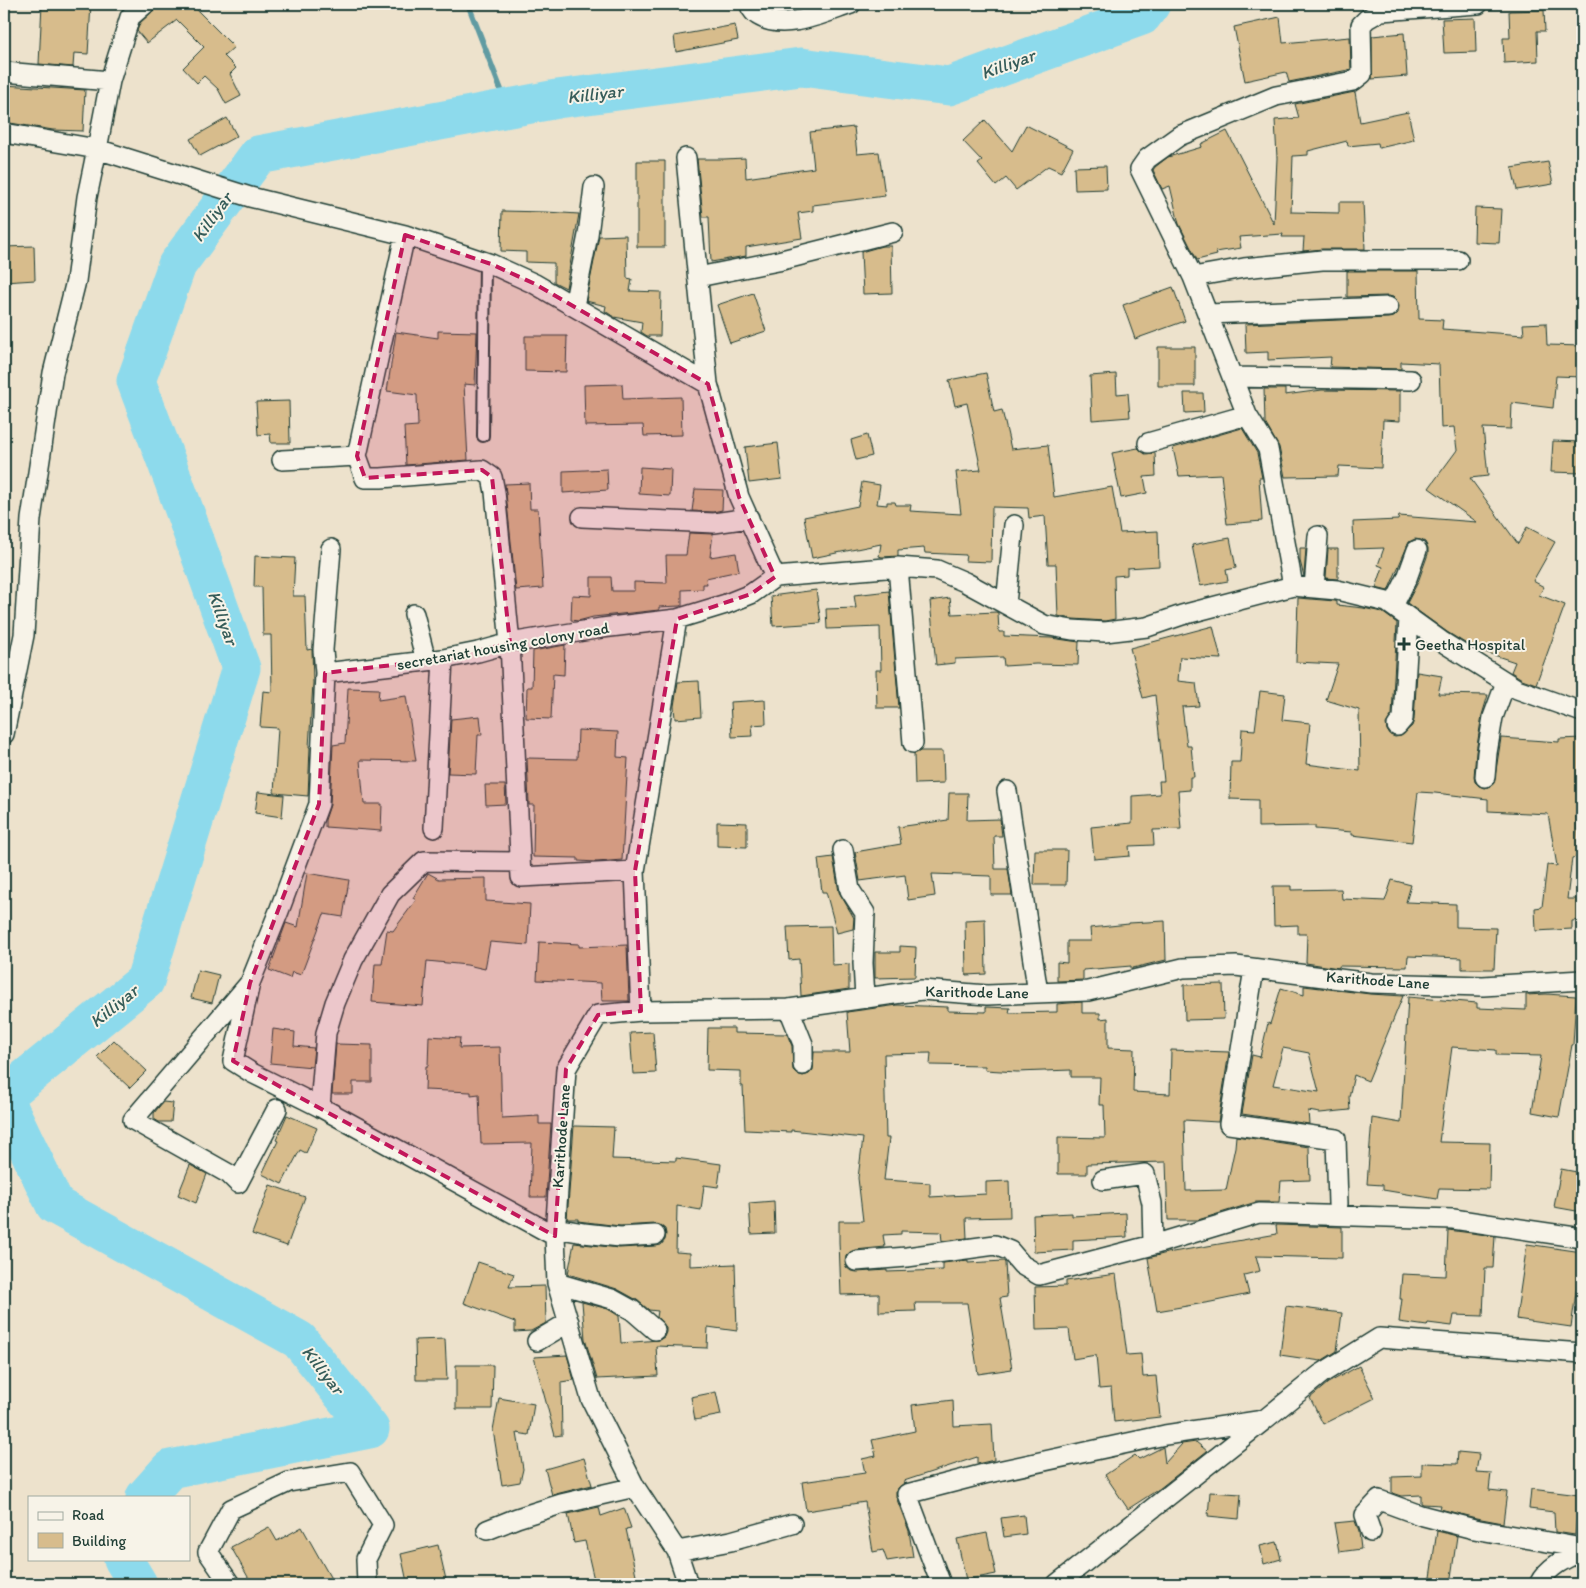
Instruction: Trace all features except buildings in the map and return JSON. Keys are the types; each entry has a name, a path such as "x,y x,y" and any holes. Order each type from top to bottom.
{"street":[{"path":"4,734 24,635 31,519 53,373 76,281 87,196 110,81 129,10 145,4"},
{"path":"752,5 759,16 778,22 799,22 851,4"},
{"path":"1292,586 1268,449 1247,415 1193,277 1140,169 1147,159 1179,136 1276,96 1353,81 1362,74 1361,25 1381,11 1478,4"},
{"path":"4,72 110,81"},
{"path":"4,133 97,149 250,197 405,235 485,262 535,284 708,384"},
{"path":"686,158 708,384 739,497 775,577 898,567 937,570 965,582 1044,625 1072,630 1105,632 1147,627 1182,615 1292,586 1337,590 1387,602 1441,641 1517,689 1582,712"},
{"path":"574,306 588,235 594,187"},
{"path":"698,276 778,261 893,232"},
{"path":"405,235 357,456 365,478 482,470 492,477 510,642 521,877 635,871"},
{"path":"1193,277 1244,268 1322,260 1458,260"},
{"path":"1208,314 1388,307"},
{"path":"1233,377 1411,380"},
{"path":"1148,443 1247,415"},
{"path":"282,460 357,456"},
{"path":"582,517 714,523 748,518"},
{"path":"1006,604 1014,525"},
{"path":"1314,588 1318,536"},
{"path":"332,549 323,650 325,673 319,804 250,983 233,1061 252,1073 320,1106 418,1161 555,1232 620,1237 655,1236"},
{"path":"1393,606 1407,578 1417,550"},
{"path":"898,567 913,743"},
{"name":"secretariat housing colony road","path":"325,673 435,660 478,652 510,642 677,619 751,594 775,577"},
{"path":"414,614 435,660 434,828"},
{"path":"1397,726 1403,719 1409,618"},
{"path":"641,1011 635,871 677,619"},
{"path":"1486,777 1487,754 1493,718 1506,682"},
{"path":"1007,791 1038,993"},
{"path":"843,850 850,890 865,913 862,963 865,998"},
{"path":"320,1106 326,1033 335,1003 353,960 390,894 424,861 520,862"},
{"name":"Karithode Lane","path":"555,1232 566,1069 598,1015 641,1011 789,1009 922,990 987,995 1088,991 1183,968 1236,966 1371,983 1483,986 1582,980"},
{"path":"1254,969 1229,1124 1336,1139 1338,1204"},
{"path":"250,983 133,1120 228,1174 238,1182 277,1109"},
{"path":"789,1009 803,1044 803,1065"},
{"path":"1103,1180 1145,1174 1152,1203 1153,1245"},
{"path":"856,1261 907,1257 995,1245 1010,1251 1022,1265 1039,1276 1153,1245 1259,1213 1453,1219 1582,1238"},
{"path":"555,1232 557,1283 591,1399 635,1487 677,1551 688,1584"},
{"path":"557,1283 612,1298 632,1310 655,1330"},
{"path":"537,1341 569,1322"},
{"path":"1058,1584 1321,1374 1379,1338 1582,1353"},
{"path":"941,1584 907,1494 984,1474 1165,1435 1264,1420"},
{"path":"230,1584 208,1552 231,1508 289,1482 350,1472 383,1525 366,1559 367,1584"},
{"path":"487,1530 561,1504 635,1487"},
{"path":"1371,1532 1365,1515 1379,1500 1420,1515 1474,1529 1582,1549"},
{"path":"677,1551 731,1541 792,1524"},
{"path":"1539,1584 1542,1577 1562,1560 1582,1549"}],"lane":[{"path":"483,436 485,262"}],"highlighted area":[{"path":"405,235 491,264 535,284 708,384 739,497 775,577 751,594 677,619 635,871 641,1011 598,1015 566,1069 555,1236 233,1061 250,983 319,804 325,673 443,659 510,643 492,477 482,470 365,478 357,456"}],"waterway":[{"path":"468,4 508,108"},
{"name":"Killiyar","path":"4,1096 145,981 241,668 136,381 177,265 258,155 557,99 801,67 949,86 1142,16 1151,4"},
{"name":"Killiyar","path":"4,1098 55,1205 299,1340 370,1429 170,1469 146,1496"},
{"name":"Killiyar","path":"124,1560 138,1584"}],"place":[{"name":"Geetha Hospital","path":"1404,644"}]}
